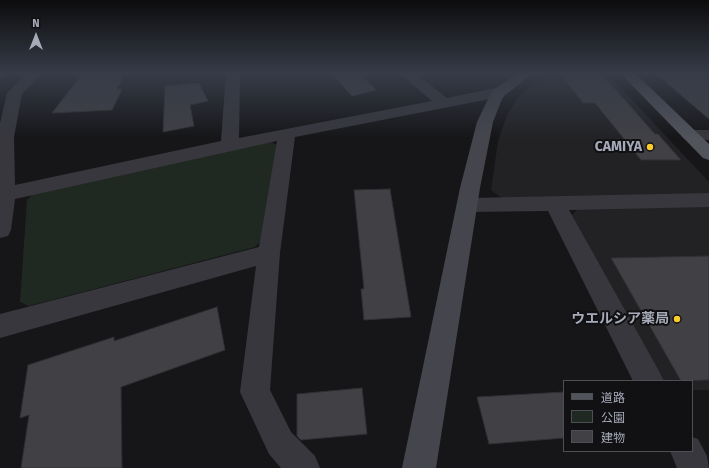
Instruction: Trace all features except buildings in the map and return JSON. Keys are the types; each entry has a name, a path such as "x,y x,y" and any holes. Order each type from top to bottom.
{"main road":[{"path":"649,95 709,154"}],"street":[{"path":"0,230 5,137 15,95"},
{"path":"230,145 232,95"},
{"path":"434,95 443,102"},
{"path":"2,195 230,145 484,95"},
{"path":"419,468 485,122 498,95"},
{"path":"288,134 269,253 255,392 280,443 303,468"},
{"path":"690,135 709,135"},
{"path":"468,205 709,200"},
{"path":"555,204 648,380"},
{"path":"0,326 269,253"},
{"path":"687,452 695,468"}],"shaded area":[{"path":"627,95 709,182 709,195 502,198 491,190 498,141 507,115 519,96"},
{"path":"709,206 709,390 693,390 693,380 662,380 571,216 578,209"}],"green space":[{"path":"271,142 279,146 263,239 255,247 29,306 20,302 27,200 36,191"}],"place":[{"name":"CAMIYA","path":"650,147"},
{"name":"ウエルシア薬局","path":"677,319"}]}
